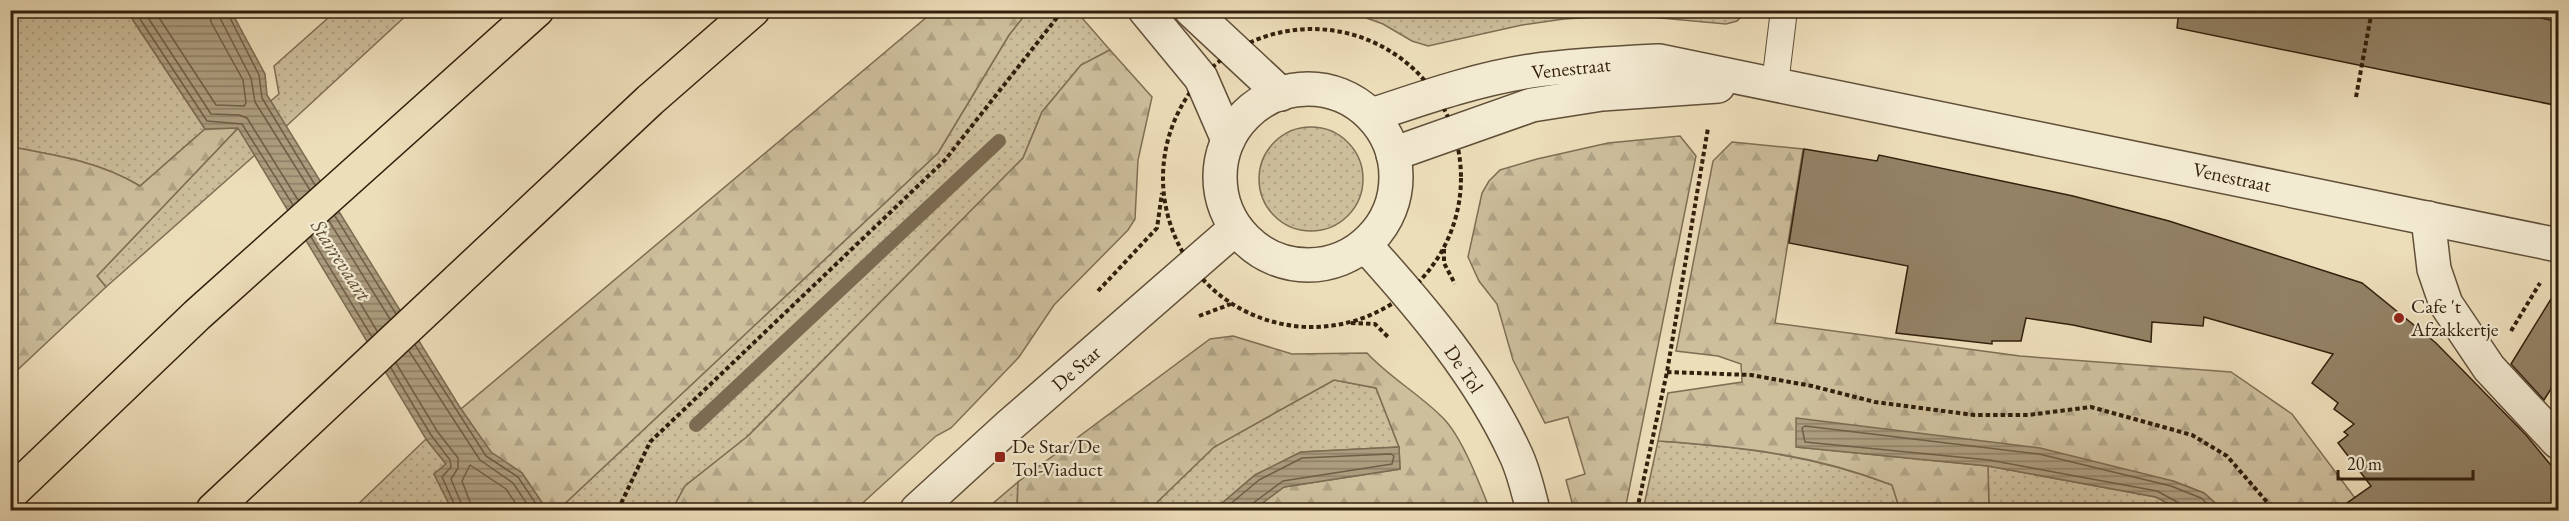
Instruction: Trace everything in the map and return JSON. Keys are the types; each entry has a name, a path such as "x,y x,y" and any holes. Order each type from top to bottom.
{"highway":[{"path":"10,494 197,315 537,10"},
{"path":"213,510 650,100 753,10"}],"street":[{"path":"1145,10 1201,78 1228,140"},
{"path":"1191,10 1281,94"},
{"name":"Venestraat","path":"1372,115 1436,93 1529,71 1595,64 1659,61 2428,218 2553,259"},
{"name":"Venestraat","path":"1393,154 1532,105 1602,94 1677,87 1775,84"},
{"path":"1305,89 1329,92 1352,100 1372,115 1388,140 1393,154 1396,179 1392,204 1382,226 1365,245 1344,258 1321,264 1297,265 1273,258 1252,245 1236,228 1226,207 1220,185 1221,162 1228,140 1241,120 1259,104 1281,94 1305,89"},
{"path":"2428,218 2434,269 2446,304 2489,368 2559,442"},
{"name":"De Star","path":"917,510 1236,228"},
{"name":"De Tol","path":"1365,245 1408,292 1468,371 1516,455 1533,510"}],"lane":[{"path":"1775,84 1784,10"}],"path":[{"path":"618,510 650,442 945,160 1063,10"},
{"path":"2356,97 2372,10"},
{"path":"1267,35 1298,29 1329,30 1360,36 1389,49 1414,68"},
{"path":"1181,106 1170,133 1164,161 1163,189 1172,230 1192,267"},
{"path":"1637,510 1667,372 1710,118"},
{"path":"2489,368 2553,259"},
{"path":"1667,372 1751,375 1812,386 1875,402 1974,415 2028,415 2091,407 2192,435 2228,456 2274,510"}],"green space":[{"path":"10,11 127,11 205,129 140,186 93,165 11,147"},
{"path":"336,11 411,11 255,155 106,287 97,276 238,128 279,94 274,66"},
{"path":"934,11 1028,11 1009,35 938,153 558,510 547,510 522,473 491,453 461,409"},
{"path":"1028,11 1076,11 1110,50 1081,65 1042,112 1023,158 748,436 685,486 672,510 558,510 938,153 1009,35"},
{"path":"1347,11 1747,11 1737,21 1726,24 1628,15 1564,19 1522,25 1428,46 1412,41 1383,24"},
{"path":"1110,50 1152,97 1138,160 1135,219 1128,230 1054,305 1019,357 951,428 936,436 855,510 672,510 685,486 748,436 1023,158 1042,112 1081,65"},
{"path":"1311,127 1331,131 1348,142 1359,159 1363,179 1359,199 1348,216 1331,227 1311,231 1291,227 1274,216 1263,199 1259,179 1263,159 1274,142 1291,131"},
{"path":"238,128 97,276 106,287 11,376 11,147 93,165 140,186 205,129"},
{"path":"1680,136 1696,156 1625,510 1574,510 1566,480 1585,474 1568,417 1545,423 1513,360 1497,304 1479,281 1468,257 1482,193 1489,181 1500,170 1537,159 1608,143"},
{"path":"1732,142 1803,149 1775,323 2020,356 2231,372 2292,414 2364,510 2223,510 2204,493 2173,481 1797,447 1988,466 1989,510 1900,510 1892,485 1834,466 1748,449 1658,441 1668,393 1742,382 1741,364 1718,356 1676,351 1713,161"},
{"path":"1233,336 1292,354 1367,353 1444,419 1458,438 1490,510 1253,510 1284,487 1400,469 1399,447 1376,388 1334,380 1214,447 1149,510 1017,510 1018,482 1210,339"},
{"path":"1334,380 1376,388 1399,447 1301,452 1255,475 1214,510 1149,510 1214,447"},
{"path":"426,439 446,464 434,474 452,510 352,510"},
{"path":"1658,441 1748,450 1834,466 1892,485 1900,510 1643,510"},
{"path":"1988,466 2156,497 2180,510 1989,510"},
{"path":"1018,482 1017,510 985,510"}],"water":[{"name":"Starrevaart","path":"127,11 231,11 265,74 267,95 461,409 491,452 522,473 547,510 452,510 434,474 446,464 426,439 238,128 205,129"},
{"path":"1796,418 2040,448 2173,481 2204,493 2223,510 2180,510 2156,497 1988,466 1796,447"},
{"path":"1399,447 1400,469 1284,487 1253,510 1214,510 1255,475 1301,452"}],"building":[{"path":"2179,10 2506,10 2559,22 2559,106 2177,28"},
{"path":"1804,149 1877,161 1879,155 2073,196 2169,221 2362,283 2436,343 2526,435 2559,475 2559,510 2337,510 2371,486 2338,443 2348,435 2344,432 2354,424 2334,409 2338,403 2312,383 2333,354 2204,317 2203,326 2152,322 2151,342 2073,325 2026,318 2021,341 1992,341 1992,344 1896,333 1908,266 1789,243"},
{"path":"2559,286 2559,376 2544,400 2511,364"}],"waterway":[{"path":"696,425 999,141"}],"place":[{"name":"Cafe 't Afzakkertje","path":"2399,318"},
{"name":"De Star/De Tol-Viaduct","path":"1000,457"}]}
